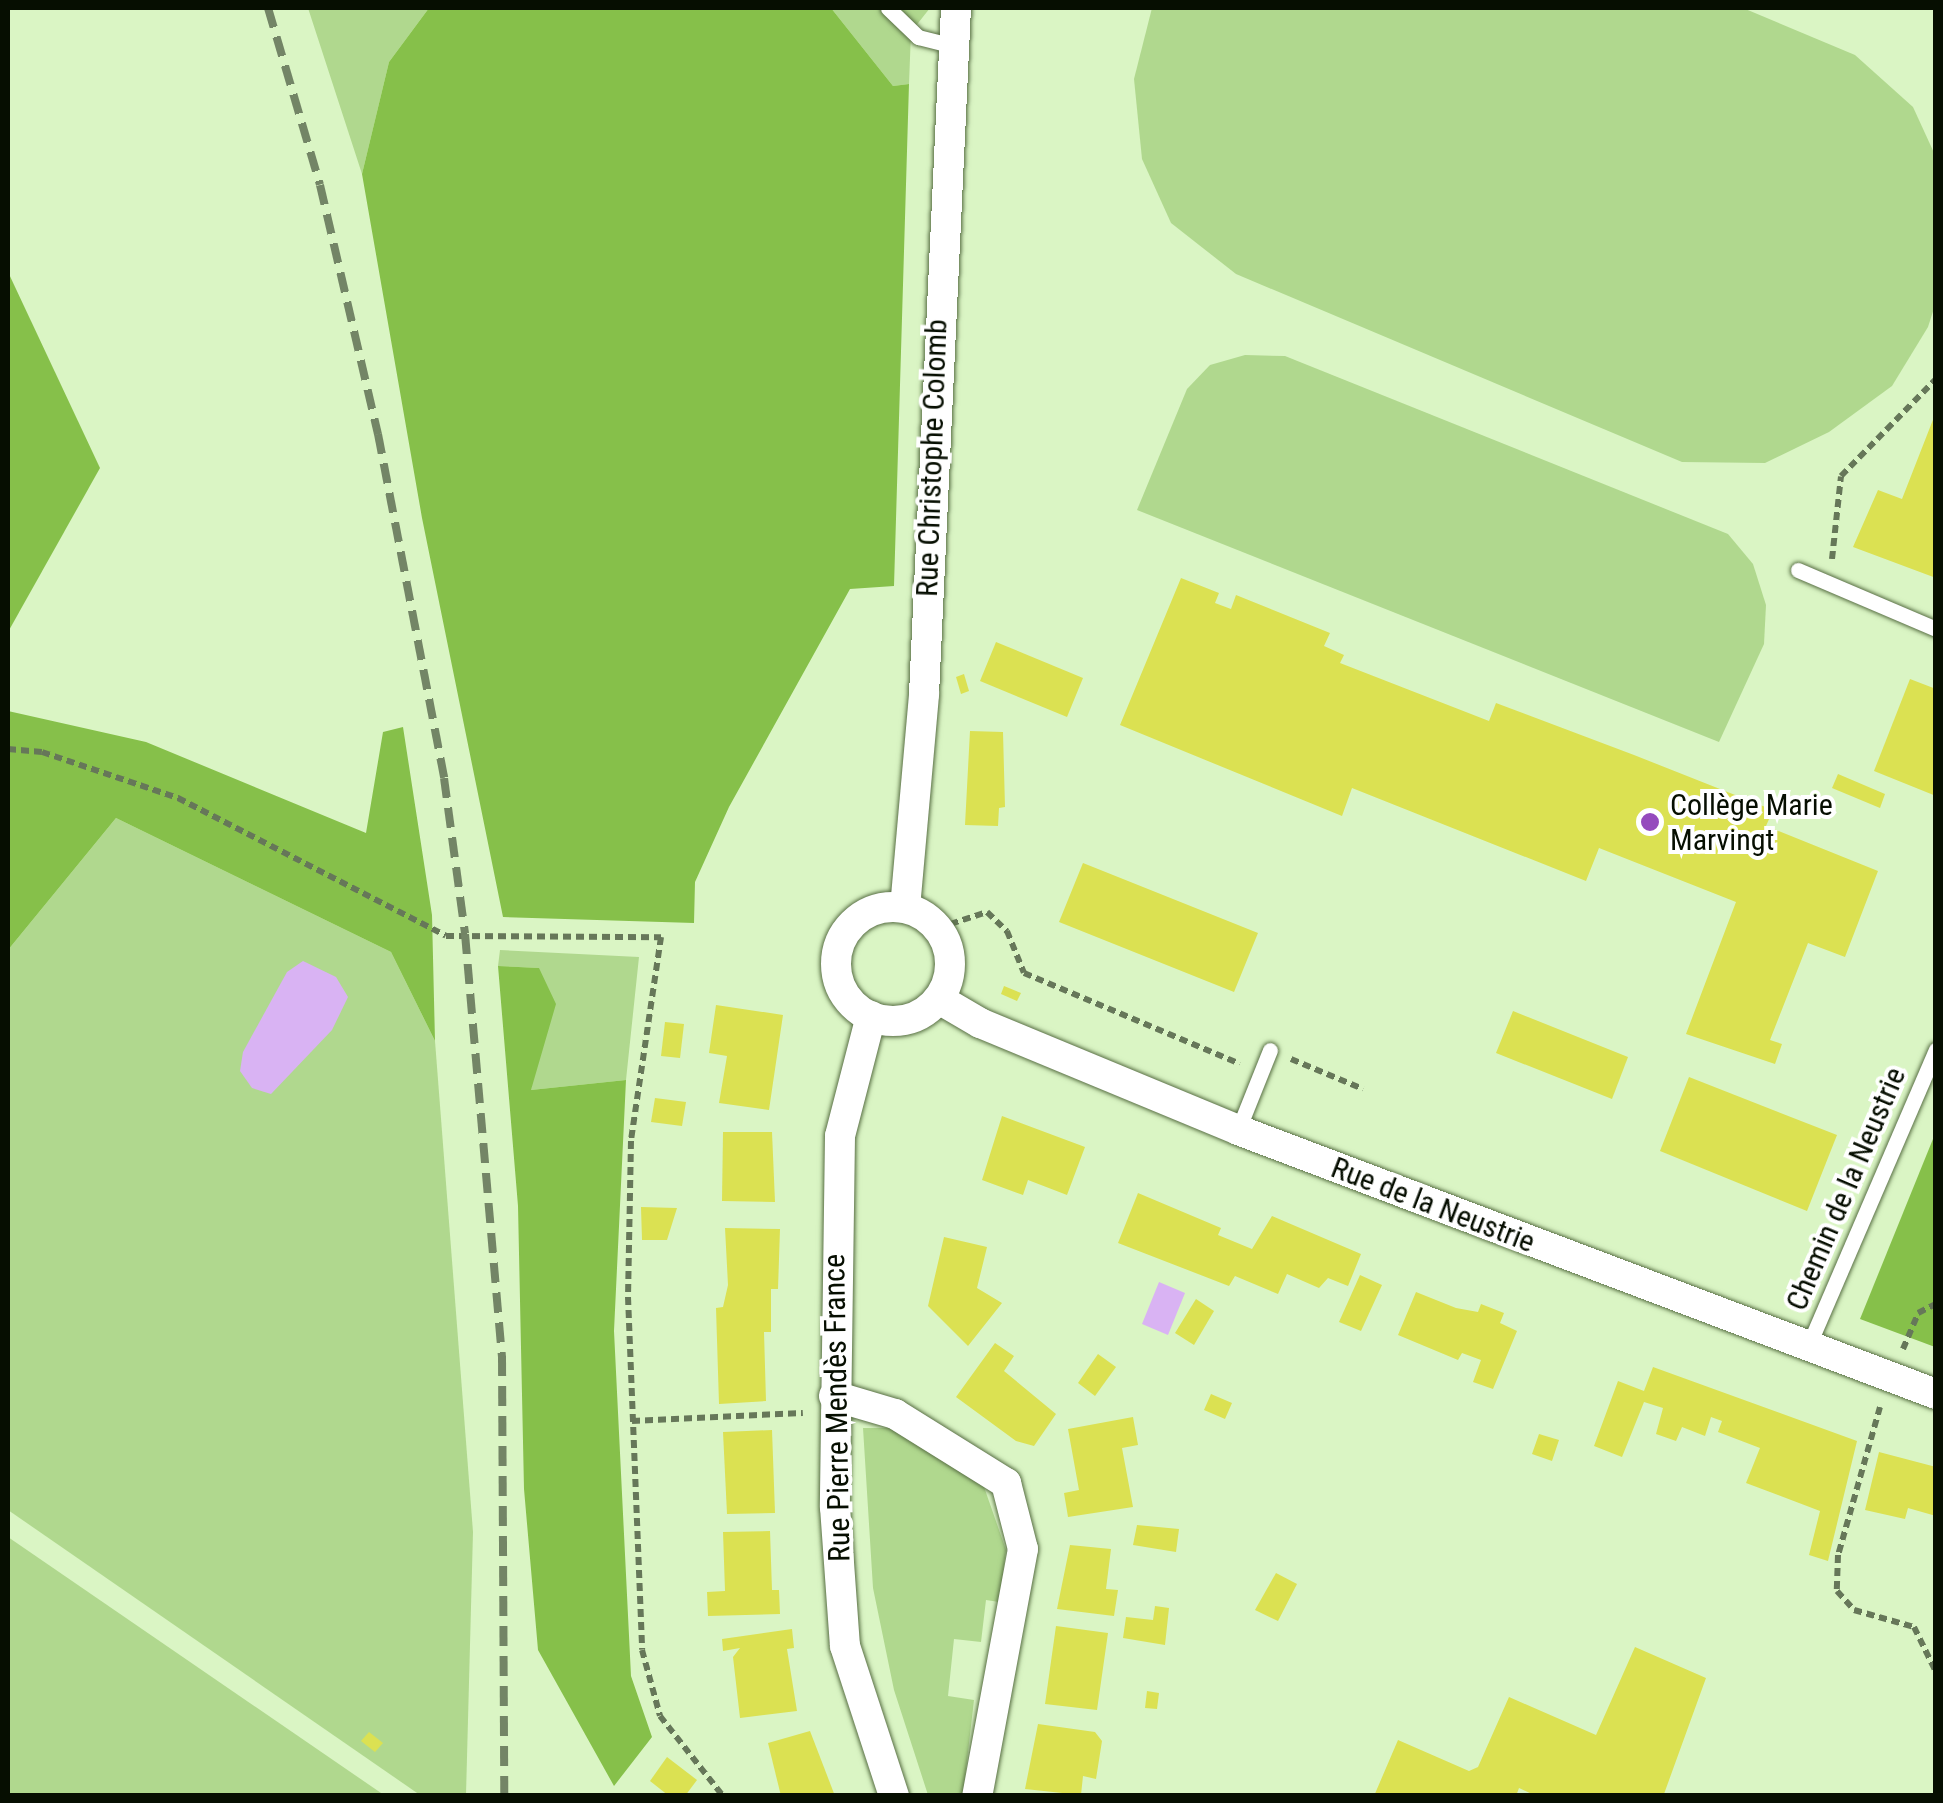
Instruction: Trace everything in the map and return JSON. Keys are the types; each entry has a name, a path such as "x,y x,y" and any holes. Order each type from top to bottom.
{"street":[{"name":"Rue Christophe Colomb","path":"906,908 924,694 956,8"},
{"path":"906,908 938,928 951,961 939,999 904,1020 871,1016 840,986 840,943 868,912 906,908"},
{"name":"Rue de la Neustrie","path":"939,999 980,1022 1238,1130 1807,1349 1936,1394"},
{"name":"Rue Pierre Mendès France","path":"871,1016 840,1136 834,1404 845,1646 894,1796"},
{"path":"834,1404 895,1414 1006,1483 1023,1549 977,1796"}],"lane":[{"path":"888,8 918,36 954,46"},
{"path":"1798,570 1936,629"},
{"path":"1238,1130 1270,1050"},
{"name":"Chemin de la Neustrie","path":"1807,1349 1936,1050"}],"path":[{"path":"1830,583 1841,476 1867,456 1936,380"},
{"path":"8,749 42,752 178,798 446,936 661,938 630,1142 632,1421 649,1683 660,1716 723,1796"},
{"path":"938,928 986,912 1007,932 1024,973 1260,1072"},
{"path":"1270,1050 1364,1089"},
{"path":"1936,1304 1918,1314 1890,1378 1838,1555 1837,1591 1854,1610 1914,1627 1936,1672"},
{"path":"632,1421 834,1404"}],"green space":[{"path":"308,8 429,8 389,62 362,174"},
{"path":"429,8 831,8 893,86 909,84 894,586 850,589 729,807 695,882 694,923 503,917 422,518 362,174 389,62"},
{"path":"831,8 930,8 911,32 909,84 893,86"},
{"path":"1152,8 1743,8 1855,55 1913,107 1935,155 1936,302 1928,327 1892,386 1829,432 1765,463 1682,462 1236,274 1171,223 1142,159 1134,79"},
{"path":"8,272 100,468 8,632"},
{"path":"1245,355 1285,356 1728,534 1753,564 1766,605 1764,644 1719,742 1137,510 1187,389 1210,365"},
{"path":"8,711 146,742 366,833 383,732 403,727 432,915 435,1041 391,952 116,818 8,950"},
{"path":"116,818 391,952 435,1041 473,1532 466,1795 420,1795 8,1510 8,950"},
{"path":"500,950 639,957 626,1080 531,1090 539,968 498,966"},
{"path":"498,966 539,968 556,1004 531,1090 626,1080 614,1331 631,1676 652,1737 614,1786 538,1650 524,1489 518,1206"},
{"path":"1935,1134 1936,1347 1860,1319"},
{"path":"863,1428 890,1428 983,1484 1006,1550 999,1602 986,1600 981,1642 954,1639 948,1696 974,1700 963,1795 928,1795 894,1690 873,1588"},
{"path":"8,1537 384,1795 8,1795"}],"shaded area":[{"path":"303,961 336,977 348,997 332,1030 271,1094 252,1088 240,1071 243,1052 287,972"},
{"path":"1159,1282 1185,1293 1168,1335 1142,1324"}],"building":[{"path":"1936,412 1936,578 1853,547 1878,490 1902,499"},
{"name":"Collège Marie Marvingt","path":"1181,578 1219,593 1215,603 1231,609 1236,595 1330,633 1324,646 1344,655 1340,663 1489,721 1496,703 1634,755 1773,810 1766,826 1878,871 1845,957 1808,943 1770,1040 1782,1044 1775,1064 1686,1034 1736,902 1599,848 1586,881 1352,788 1342,816 1120,725"},
{"path":"996,642 1083,678 1067,717 980,681"},
{"path":"964,674 969,691 961,694 956,677"},
{"path":"1910,679 1936,689 1936,796 1874,771"},
{"path":"970,731 1003,732 1005,807 999,808 998,826 965,825"},
{"path":"1838,774 1885,794 1880,808 1832,788"},
{"path":"1083,863 1258,933 1234,992 1059,922"},
{"path":"1004,986 1021,993 1017,1001 1001,994"},
{"path":"716,1005 783,1015 769,1110 719,1103 727,1056 709,1053"},
{"path":"1513,1011 1628,1057 1612,1099 1496,1053"},
{"path":"665,1022 684,1024 680,1058 661,1056"},
{"path":"1689,1077 1837,1135 1807,1211 1660,1151"},
{"path":"655,1098 686,1102 682,1126 651,1122"},
{"path":"1002,1116 1085,1147 1067,1195 1028,1180 1023,1195 982,1180"},
{"path":"723,1132 772,1132 775,1202 722,1201"},
{"path":"1138,1193 1221,1228 1218,1235 1252,1249 1272,1216 1361,1254 1348,1286 1328,1278 1319,1288 1287,1274 1278,1294 1235,1276 1229,1286 1118,1243"},
{"path":"641,1207 677,1208 667,1240 642,1240"},
{"path":"725,1228 780,1229 778,1289 771,1289 771,1332 764,1332 766,1401 719,1404 716,1308 723,1307 728,1285"},
{"path":"944,1237 987,1247 977,1288 1002,1303 968,1346 928,1306"},
{"path":"1360,1275 1382,1285 1361,1331 1339,1322"},
{"path":"1416,1292 1456,1308 1478,1312 1481,1304 1504,1313 1500,1323 1517,1331 1493,1389 1473,1382 1481,1360 1462,1353 1458,1360 1398,1335"},
{"path":"1196,1299 1214,1311 1194,1345 1175,1333"},
{"path":"995,1343 1014,1356 1004,1371 1056,1414 1034,1446 1016,1441 956,1397"},
{"path":"1098,1354 1116,1367 1095,1396 1078,1383"},
{"path":"1653,1367 1857,1441 1828,1561 1809,1555 1820,1511 1746,1483 1760,1448 1718,1432 1722,1421 1711,1417 1705,1436 1682,1427 1676,1441 1656,1434 1663,1408 1644,1402 1622,1457 1594,1446 1618,1381 1644,1391"},
{"path":"1211,1394 1232,1403 1225,1419 1204,1410"},
{"path":"1133,1417 1138,1445 1122,1448 1133,1507 1068,1517 1064,1493 1079,1490 1068,1429"},
{"path":"772,1430 775,1513 727,1514 723,1432"},
{"path":"1539,1434 1559,1440 1552,1461 1532,1454"},
{"path":"1879,1452 1936,1467 1936,1516 1908,1508 1905,1519 1865,1510"},
{"path":"1137,1525 1179,1529 1176,1552 1133,1545"},
{"path":"770,1531 772,1590 779,1590 780,1614 708,1616 707,1592 725,1591 723,1532"},
{"path":"1070,1545 1111,1549 1106,1589 1118,1590 1114,1616 1057,1609"},
{"path":"1276,1573 1297,1584 1278,1621 1255,1610"},
{"path":"1155,1606 1169,1608 1165,1645 1123,1638 1126,1617 1153,1620"},
{"path":"1056,1626 1108,1633 1097,1710 1045,1704"},
{"path":"792,1629 794,1648 787,1649 797,1711 740,1718 733,1657 740,1648 723,1651 722,1639"},
{"path":"1635,1647 1706,1678 1664,1794 1536,1796 1519,1788 1516,1796 1374,1796 1398,1740 1469,1771 1478,1767 1509,1697 1596,1735"},
{"path":"1147,1691 1159,1693 1157,1709 1145,1708"},
{"path":"1038,1724 1095,1732 1102,1741 1096,1779 1083,1776 1081,1795 1025,1789"},
{"path":"810,1731 835,1796 781,1796 768,1743"},
{"path":"369,1732 383,1743 375,1752 361,1741"},
{"path":"667,1757 697,1780 685,1796 669,1796 650,1781"}],"railway":[{"path":"268,8 320,185 378,434 444,778 465,934 502,1356 504,1796"}],"place":[{"name":"Collège Marie Marvingt","path":"1650,822"}]}
